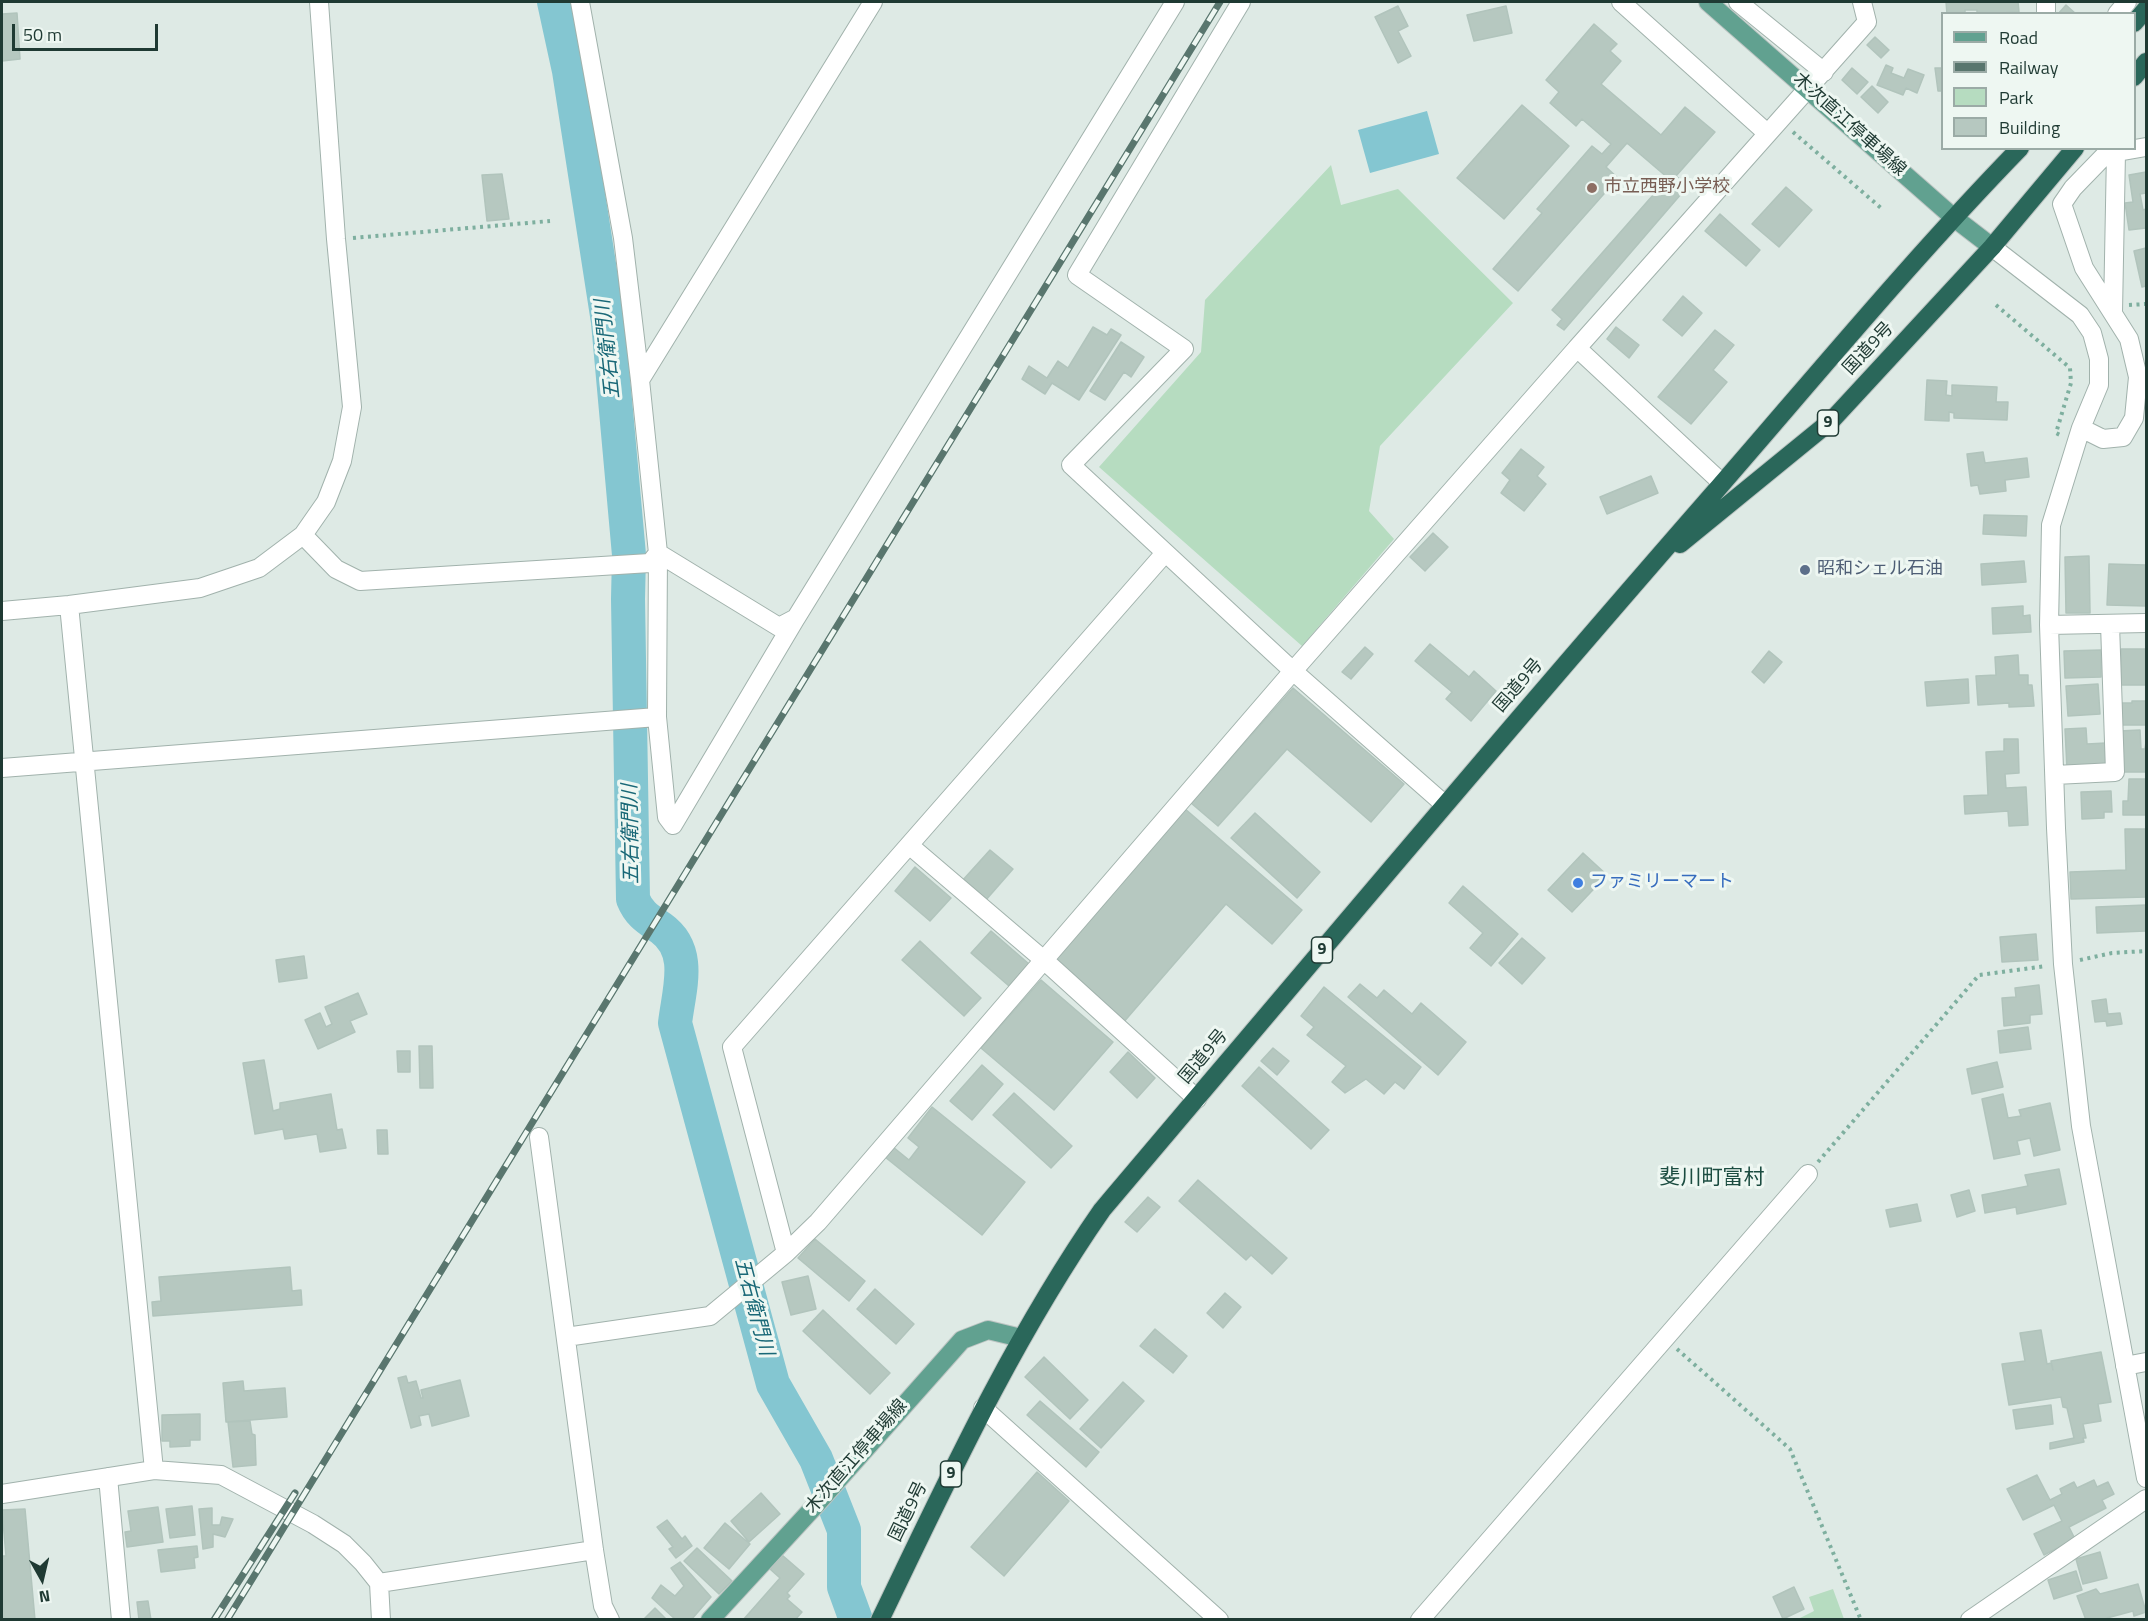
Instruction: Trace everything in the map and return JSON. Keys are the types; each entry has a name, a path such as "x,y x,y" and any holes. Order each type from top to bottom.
{"highway":[{"path":"2136,21 2146,9"},
{"path":"2136,74 2146,62"},
{"name":"国道9号","path":"882,1615 983,1408 1021,1338 1067,1260 1102,1210 1444,804 1641,576 1953,217 2018,150"},
{"name":"国道9号","path":"1641,576 1832,420 1992,247 2072,150"}],"main road":[{"name":"木次直江停車場線","path":"1708,2 1953,217 1992,247"},
{"name":"木次直江停車場線","path":"710,1620 962,1340 988,1330 1021,1338"}],"street":[{"path":"2,611 200,588 259,568 303,535 326,502 342,461 352,407 336,240 319,2"},
{"path":"580,2 623,238 640,380 658,552 657,717 666,817 673,825 796,618 1175,2"},
{"path":"640,380 873,2"},
{"path":"1241,2 1077,275 1184,349 1071,465 1293,671 1444,804"},
{"path":"1621,2 1767,133"},
{"path":"1738,2 1824,72"},
{"path":"566,1337 710,1316 786,1253 818,1222 1293,671 1576,348 1867,22 1862,2"},
{"path":"2079,435 2103,438 2123,437 2134,418 2138,377 2129,339 2084,268 2062,204 2073,188 2106,154 2128,150"},
{"path":"2113,312 2116,152"},
{"path":"1992,247 2080,315 2092,333 2099,359 2099,385 2079,435 2051,525 2049,625 2055,775 2063,964 2081,1126 2146,1478"},
{"path":"1576,348 1722,483"},
{"path":"303,535 336,569 360,581 650,563 658,552"},
{"path":"658,552 778,627 796,618"},
{"path":"786,1253 732,1047 1165,553"},
{"path":"69,605 154,1470"},
{"path":"2049,625 2146,623"},
{"path":"2055,775 2115,772 2110,624"},
{"path":"2,768 657,717"},
{"path":"909,845 1045,961 1197,1099"},
{"path":"539,1137 594,1550 603,1606 610,1620"},
{"path":"1420,1620 1808,1174"},
{"path":"2125,1366 2146,1362"},
{"path":"983,1408 1220,1620"},
{"path":"2,1494 154,1470 221,1475 313,1524 344,1544 379,1583 381,1620"},
{"path":"108,1477 121,1620"},
{"path":"1970,1620 2146,1499"},
{"path":"379,1583 594,1550"}],"path":[{"path":"1780,119 1881,208"},
{"path":"336,240 549,221"},
{"path":"1996,305 2070,368 2071,383 2056,433 2079,435"},
{"path":"1808,1174 1979,975 2063,964 2112,953 2146,951"},
{"path":"1665,1339 1790,1449 1861,1620"}],"green space":[{"path":"1331,165 1341,205 1398,189 1513,303 1380,446 1369,511 1394,539 1302,646 1099,467 1201,352 1205,300"},
{"path":"1833,1589 1844,1619 1800,1618 1814,1611 1809,1597"}],"water":[{"path":"1427,111 1439,154 1370,173 1358,130"}],"building":[{"path":"1946,2 2018,2 2019,12 1965,10 1965,12 1947,12"},
{"path":"2066,5 2074,12 2060,12"},
{"path":"1398,6 1408,26 1398,31 1411,56 1398,63 1375,17"},
{"path":"1506,6 1512,33 1474,41 1467,15"},
{"path":"17,13 20,59 2,61 2,14"},
{"path":"1594,24 1617,44 1610,51 1621,61 1601,84 1661,135 1685,107 1715,132 1676,176 1688,186 1564,330 1557,325 1562,319 1552,310 1668,178 1627,143 1606,167 1618,178 1518,291 1493,269 1542,213 1537,209 1592,146 1602,154 1611,144 1582,119 1576,126 1550,103 1559,92 1546,80"},
{"path":"1875,37 1889,50 1881,58 1867,45"},
{"path":"1886,65 1893,68 1891,73 1904,78 1908,69 1924,75 1917,93 1906,88 1903,95 1877,85"},
{"path":"1852,68 1868,82 1857,94 1842,80"},
{"path":"1935,68 1941,68 1941,91 1938,91"},
{"path":"1872,86 1888,102 1878,113 1861,97"},
{"path":"1522,105 1569,146 1504,219 1457,178"},
{"path":"2146,172 2146,193 2140,194 2143,210 2146,209 2146,228 2129,230 2125,203 2133,202 2129,175"},
{"path":"502,174 509,219 487,221 482,175"},
{"path":"1786,187 1812,210 1779,247 1752,224"},
{"path":"1720,214 1760,250 1746,266 1705,231"},
{"path":"2146,248 2146,286 2142,287 2134,251"},
{"path":"1683,296 1702,313 1682,336 1663,320"},
{"path":"1093,327 1107,335 1111,329 1121,335 1079,400 1052,383 1045,394 1022,379 1029,366 1047,378 1058,361 1068,368"},
{"path":"1616,327 1639,345 1629,358 1607,339"},
{"path":"1715,330 1734,345 1713,370 1727,382 1691,424 1658,397"},
{"path":"1121,342 1144,357 1131,377 1124,372 1105,400 1090,391"},
{"path":"1927,380 1947,381 1946,395 1952,396 1952,385 1997,387 1996,402 2008,402 2007,420 1954,418 1954,413 1949,412 1949,421 1925,420"},
{"path":"1521,449 1544,467 1537,476 1546,484 1524,511 1501,493 1510,480 1502,473"},
{"path":"1983,452 1985,463 2027,458 2029,477 2005,480 2006,491 1980,494 1978,485 1971,486 1967,454"},
{"path":"1651,476 1658,493 1607,514 1600,497"},
{"path":"1984,515 2027,516 2026,536 1983,534"},
{"path":"1433,533 1448,547 1425,571 1410,557"},
{"path":"2089,556 2090,613 2066,613 2065,557"},
{"path":"2024,561 2026,582 1982,585 1981,564"},
{"path":"2109,564 2146,565 2146,606 2107,605"},
{"path":"2023,606 2023,616 2030,615 2031,632 1993,634 1992,608"},
{"path":"1430,644 1469,677 1474,671 1496,691 1471,721 1446,699 1452,692 1415,661"},
{"path":"1365,647 1373,654 1351,679 1342,672"},
{"path":"2121,649 2146,649 2146,685 2121,685"},
{"path":"2101,650 2101,677 2065,678 2064,651"},
{"path":"1769,651 1782,662 1764,683 1752,672"},
{"path":"2018,655 2019,675 2028,675 2028,685 2032,685 2034,706 2009,707 2009,703 1978,705 1976,676 1996,675 1995,657"},
{"path":"1968,679 1969,703 1927,706 1925,682"},
{"path":"2098,684 2100,714 2068,716 2066,686"},
{"path":"1293,688 1404,784 1371,822 1287,749 1218,826 1191,803"},
{"path":"2132,701 2146,701 2146,725 2120,725 2120,703 2132,703"},
{"path":"2086,728 2087,744 2106,743 2107,768 2067,769 2065,729"},
{"path":"2140,730 2141,749 2145,749 2146,742 2146,772 2120,772 2119,731"},
{"path":"2004,739 2018,739 2019,773 2005,774 2006,788 2026,787 2028,825 2009,826 2008,811 1965,814 1964,796 1988,795 1986,752 2004,751"},
{"path":"2129,779 2146,779 2146,815 2123,815 2123,801 2128,801"},
{"path":"2111,791 2112,812 2104,812 2104,818 2082,819 2081,792"},
{"path":"1184,808 1302,910 1272,944 1226,904 1122,1024 1050,962"},
{"path":"1255,813 1320,872 1297,898 1231,838"},
{"path":"2125,829 2146,829 2146,897 2071,899 2070,872 2126,870"},
{"path":"990,850 1013,869 985,901 962,881"},
{"name":"ファミリーマート","path":"1583,853 1607,875 1572,912 1548,890"},
{"path":"915,867 951,898 930,921 895,891"},
{"path":"1463,886 1518,934 1491,966 1470,948 1483,933 1449,903"},
{"path":"2146,905 2146,931 2097,933 2096,907"},
{"path":"991,931 1029,964 1009,986 971,953"},
{"path":"2036,934 2038,960 2002,962 2000,937"},
{"path":"1522,938 1545,958 1522,984 1499,963"},
{"path":"920,941 981,998 964,1016 902,960"},
{"path":"304,956 307,978 279,982 276,960"},
{"path":"1041,980 1113,1042 1054,1110 981,1048"},
{"path":"1360,984 1377,998 1384,990 1412,1014 1421,1003 1466,1042 1438,1075 1348,997"},
{"path":"2039,985 2042,1014 2030,1015 2030,1023 2004,1026 2002,998 2016,997 2015,988"},
{"path":"1324,987 1421,1067 1404,1089 1395,1082 1384,1094 1366,1079 1345,1093 1332,1082 1346,1066 1307,1035 1314,1027 1301,1016"},
{"path":"358,993 367,1014 350,1021 355,1032 318,1049 305,1020 320,1013 326,1027 332,1024 325,1007"},
{"path":"2106,999 2108,1014 2120,1013 2122,1024 2107,1026 2106,1021 2095,1022 2092,1001"},
{"path":"2028,1027 2031,1049 2000,1053 1998,1031"},
{"path":"419,1046 432,1046 433,1088 420,1088"},
{"path":"1273,1048 1289,1061 1277,1075 1261,1061"},
{"path":"397,1051 410,1051 410,1072 398,1072"},
{"path":"1128,1052 1155,1078 1137,1098 1110,1072"},
{"path":"264,1060 273,1111 280,1109 280,1103 331,1094 337,1130 342,1129 346,1148 320,1152 317,1134 285,1139 283,1129 255,1134 243,1063"},
{"path":"1997,1062 2003,1087 1972,1094 1967,1069"},
{"path":"982,1065 1003,1084 972,1120 950,1101"},
{"path":"1259,1067 1329,1130 1311,1149 1242,1086"},
{"path":"1014,1093 1072,1146 1051,1168 993,1115"},
{"path":"2003,1094 2008,1118 2021,1116 2019,1110 2050,1103 2060,1150 2034,1156 2030,1138 2017,1141 2020,1154 1994,1159 1982,1099"},
{"path":"932,1107 1025,1182 982,1235 885,1157 893,1147 909,1160 919,1147 908,1138"},
{"path":"377,1130 387,1130 388,1154 378,1154"},
{"path":"2059,1169 2066,1204 2017,1214 2016,1207 1985,1213 1982,1195 2028,1186 2025,1175"},
{"path":"1198,1180 1287,1258 1272,1274 1251,1255 1246,1260 1179,1201"},
{"path":"1969,1190 1975,1211 1957,1217 1951,1195"},
{"path":"1148,1197 1160,1207 1137,1232 1125,1222"},
{"path":"1917,1204 1921,1221 1890,1227 1886,1210"},
{"path":"815,1239 865,1281 849,1301 798,1258"},
{"path":"290,1267 292,1291 301,1290 302,1305 153,1316 152,1302 161,1301 159,1277"},
{"path":"808,1276 816,1309 791,1315 782,1282"},
{"path":"875,1289 914,1324 896,1344 857,1309"},
{"path":"1225,1293 1241,1307 1223,1328 1207,1313"},
{"path":"823,1310 890,1373 870,1394 803,1331"},
{"path":"1155,1329 1187,1356 1173,1373 1140,1346"},
{"path":"2041,1330 2047,1364 2051,1363 2053,1370 2051,1361 2101,1352 2111,1402 2098,1404 2101,1421 2083,1424 2086,1438 2083,1438 2084,1442 2050,1449 2050,1443 2074,1438 2067,1408 2063,1407 2061,1397 2009,1405 2002,1364 2025,1361 2020,1333"},
{"path":"1044,1357 1088,1400 1070,1419 1025,1377"},
{"path":"406,1376 408,1383 416,1381 421,1398 423,1398 421,1390 460,1380 469,1416 432,1426 429,1414 419,1416 421,1425 411,1428 398,1378"},
{"path":"243,1381 244,1391 285,1388 287,1417 226,1422 223,1383"},
{"path":"1123,1382 1144,1401 1101,1448 1080,1429"},
{"path":"1040,1401 1099,1452 1086,1467 1027,1415"},
{"path":"2051,1405 2053,1424 2016,1429 2013,1410"},
{"path":"200,1414 200,1440 190,1440 190,1446 170,1447 170,1441 162,1441 162,1415"},
{"path":"250,1421 252,1434 255,1435 256,1465 233,1467 228,1422"},
{"path":"1037,1472 1069,1501 1004,1576 971,1547"},
{"path":"2037,1475 2050,1500 2062,1494 2060,1489 2074,1482 2077,1488 2094,1480 2097,1487 2108,1482 2114,1494 2102,1500 2106,1508 2069,1527 2075,1539 2044,1555 2034,1534 2062,1521 2054,1505 2023,1520 2007,1489"},
{"path":"761,1493 780,1514 749,1542 731,1521"},
{"path":"192,1506 195,1535 170,1538 166,1509"},
{"path":"158,1507 163,1542 127,1547 125,1532 131,1531 128,1511"},
{"path":"212,1508 212,1525 220,1525 222,1517 233,1519 225,1537 213,1534 213,1547 203,1549 199,1509"},
{"path":"25,1509 35,1620 2,1620 2,1556 6,1556 2,1510"},
{"path":"667,1520 682,1539 685,1536 692,1546 676,1558 669,1549 673,1547 657,1527"},
{"path":"725,1523 750,1544 729,1569 704,1548"},
{"path":"197,1546 198,1557 194,1558 195,1568 161,1572 158,1550"},
{"path":"697,1548 732,1581 719,1594 684,1561"},
{"path":"2100,1552 2107,1578 2083,1584 2076,1559"},
{"path":"782,1555 804,1574 787,1593 790,1596 787,1599 802,1612 795,1620 743,1620 780,1578 770,1569"},
{"path":"680,1562 711,1597 691,1620 676,1620 652,1598 661,1585 675,1596 684,1586 671,1568"},
{"path":"2076,1571 2082,1590 2054,1599 2048,1580"},
{"path":"2138,1584 2146,1612 2134,1616 2133,1611 2107,1618 2108,1620 2086,1620 2077,1596 2096,1589 2100,1594"},
{"path":"1794,1587 1804,1609 1783,1619 1773,1597"},
{"path":"148,1601 151,1620 139,1620 137,1602"},
{"path":"655,1608 667,1620 643,1620"}],"waterway":[{"name":"五右衛門川","path":"554,2 569,71 608,322 629,555 633,899 641,912 671,937 681,959 681,984 675,1023 773,1384 816,1459 844,1530 844,1587 856,1620"}],"railway":[{"path":"227,1620 1220,2"},
{"path":"214,1620 295,1493"}],"place":[{"name":"市立西野小学校","path":"1592,188"},
{"name":"昭和シェル石油","path":"1805,570"},
{"name":"ファミリーマート","path":"1578,883"}],"district":[{"name":"斐川町富村","path":"1712,1179"}]}
